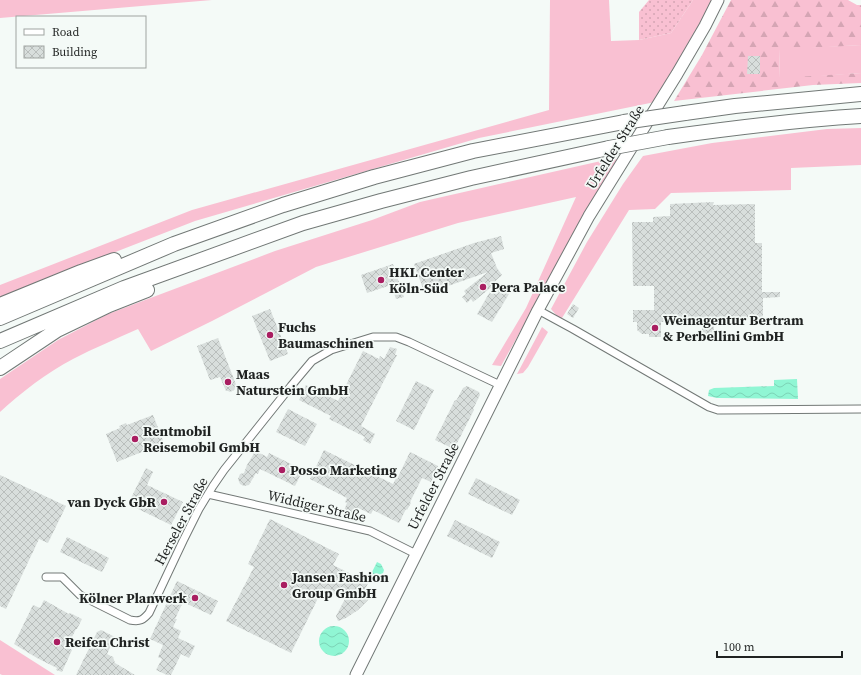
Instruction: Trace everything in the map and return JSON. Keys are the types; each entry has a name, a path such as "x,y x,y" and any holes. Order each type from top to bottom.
{"highway":[{"path":"0,318 174,244 283,205 374,177 473,151 624,122 685,113 735,106 861,94"},
{"path":"0,341 124,288 303,223 381,201 471,178 609,148 668,137 781,122 861,116"},
{"path":"0,368 58,330 77,320 109,305 276,241 303,223"},
{"path":"0,305 81,272 127,256 174,244"}],"main road":[{"name":"Urfelder Straße","path":"356,675 538,310 589,216 677,74 705,26 718,0"}],"street":[{"path":"538,310 709,407 718,410 861,409"},
{"name":"Herseler Straße","path":"46,577 62,577 80,595 130,620 138,622 145,618 149,613 199,509 224,470 312,361 331,350 373,337 396,337 500,385"},
{"name":"Widdiger Straße","path":"208,494 370,531 416,554"}],"green space":[{"path":"0,0 212,0 16,16 0,18"},
{"path":"550,0 609,0 611,41 639,40 671,33 693,0 713,0 655,102 479,138 195,221 0,297 0,285 192,210 549,110"},
{"path":"649,0 693,0 671,33 639,40 639,12"},
{"path":"731,0 848,0 857,5 861,5 861,45 779,50 780,78 861,73 861,83 813,85 674,101 702,55"},
{"path":"861,45 861,73 780,79 779,49"},
{"path":"861,128 861,165 791,168 791,190 671,193 655,209 629,210 562,318 561,319 557,316 551,309 587,242 623,184 643,156 712,143 827,129"},
{"path":"617,159 501,366 492,365 526,308 576,197 458,223 316,267 151,351 138,329 89,351 53,370 0,412 0,379 58,340 108,314 275,251 372,220 420,202 601,161"},
{"path":"542,327 548,332 528,367 523,373 517,374"},
{"path":"0,640 55,675 0,674"}],"water":[{"path":"797,379 798,399 717,398 708,396 709,390 714,388 774,386 774,380"},
{"path":"377,562 381,564 384,570 381,580 376,583 371,574"},
{"path":"334,626 345,630 349,641 345,652 334,656 323,652 319,641 323,630"}],"building":[{"path":"748,56 760,56 760,74 747,74"},
{"path":"714,202 713,205 755,204 755,243 762,243 762,292 780,292 780,297 763,298 763,318 714,319 714,334 702,334 702,322 661,322 661,337 649,337 649,334 642,334 637,330 637,322 633,322 633,310 654,310 654,286 633,286 632,222 653,222 653,217 670,216 670,204"},
{"path":"501,236 504,249 491,253 497,268 502,275 492,284 494,285 473,302 471,299 467,303 462,297 466,294 464,291 488,272 425,294 414,264 474,243"},
{"name":"HKL Center Köln-Süd","path":"393,264 404,297 396,299 391,285 367,293 361,275"},
{"path":"494,285 509,294 492,322 477,314"},
{"path":"573,304 579,308 573,318 567,314"},
{"name":"Fuchs Baumaschinen","path":"270,309 288,354 270,361 252,316"},
{"path":"218,338 237,387 230,392 226,391 220,377 210,380 197,346"},
{"path":"390,347 397,349 395,355 397,355 361,426 375,434 370,444 363,440 365,437 329,419 331,416 299,400 306,385 338,401 363,351 379,359 380,356 384,359"},
{"path":"416,381 434,390 414,430 396,421"},
{"path":"467,386 479,392 480,395 454,449 435,440 455,400 456,401 463,388"},
{"path":"288,409 317,424 305,446 276,432"},
{"name":"Rentmobil Reisemobil GmbH","path":"153,415 164,443 117,462 106,434 120,428 119,426 126,423 127,425"},
{"path":"324,450 393,484 410,452 438,466 431,482 422,478 410,502 411,503 407,510 406,509 399,523 373,510 371,514 358,508 355,515 344,510 347,503 345,502 347,498 310,479"},
{"name":"Posso Marketing","path":"256,451 267,457 269,453 303,470 295,486 260,469 249,485 244,486 240,484 238,479 240,474 244,473 253,453"},
{"path":"146,468 153,472 147,485 183,502 171,525 128,504"},
{"path":"0,475 66,506 48,543 39,539 6,609 0,606"},
{"path":"476,478 520,500 512,515 468,494"},
{"name":"Jansen Fashion Group GmbH","path":"270,519 339,554 333,565 361,579 362,576 369,579 365,590 373,594 358,610 346,618 338,621 336,616 345,599 323,588 291,653 226,621 254,567 248,564"},
{"path":"455,520 500,542 492,558 447,536"},
{"path":"67,537 109,558 102,572 60,552"},
{"path":"177,581 218,601 211,615 183,602 173,627 181,631 178,638 195,646 189,658 181,654 171,675 167,675 156,670 162,659 158,657 163,645 150,639"},
{"path":"44,600 69,614 70,613 82,619 67,647 72,650 62,672 56,670 57,668 14,644 33,605 40,608"},
{"path":"101,630 115,637 107,654 113,657 115,663 135,675 76,675 97,632"}],"place":[{"name":"HKL Center Köln-Süd","path":"381,280"},
{"name":"Pera Palace","path":"483,287"},
{"name":"Weinagentur Bertram & Perbellini GmbH","path":"655,328"},
{"name":"Fuchs Baumaschinen","path":"270,335"},
{"name":"Maas Naturstein GmbH","path":"228,382"},
{"name":"Rentmobil Reisemobil GmbH","path":"135,439"},
{"name":"Posso Marketing","path":"282,470"},
{"name":"van Dyck GbR","path":"164,502"},
{"name":"Jansen Fashion Group GmbH","path":"284,585"},
{"name":"Kölner Planwerk","path":"195,598"},
{"name":"Reifen Christ","path":"57,642"}]}
